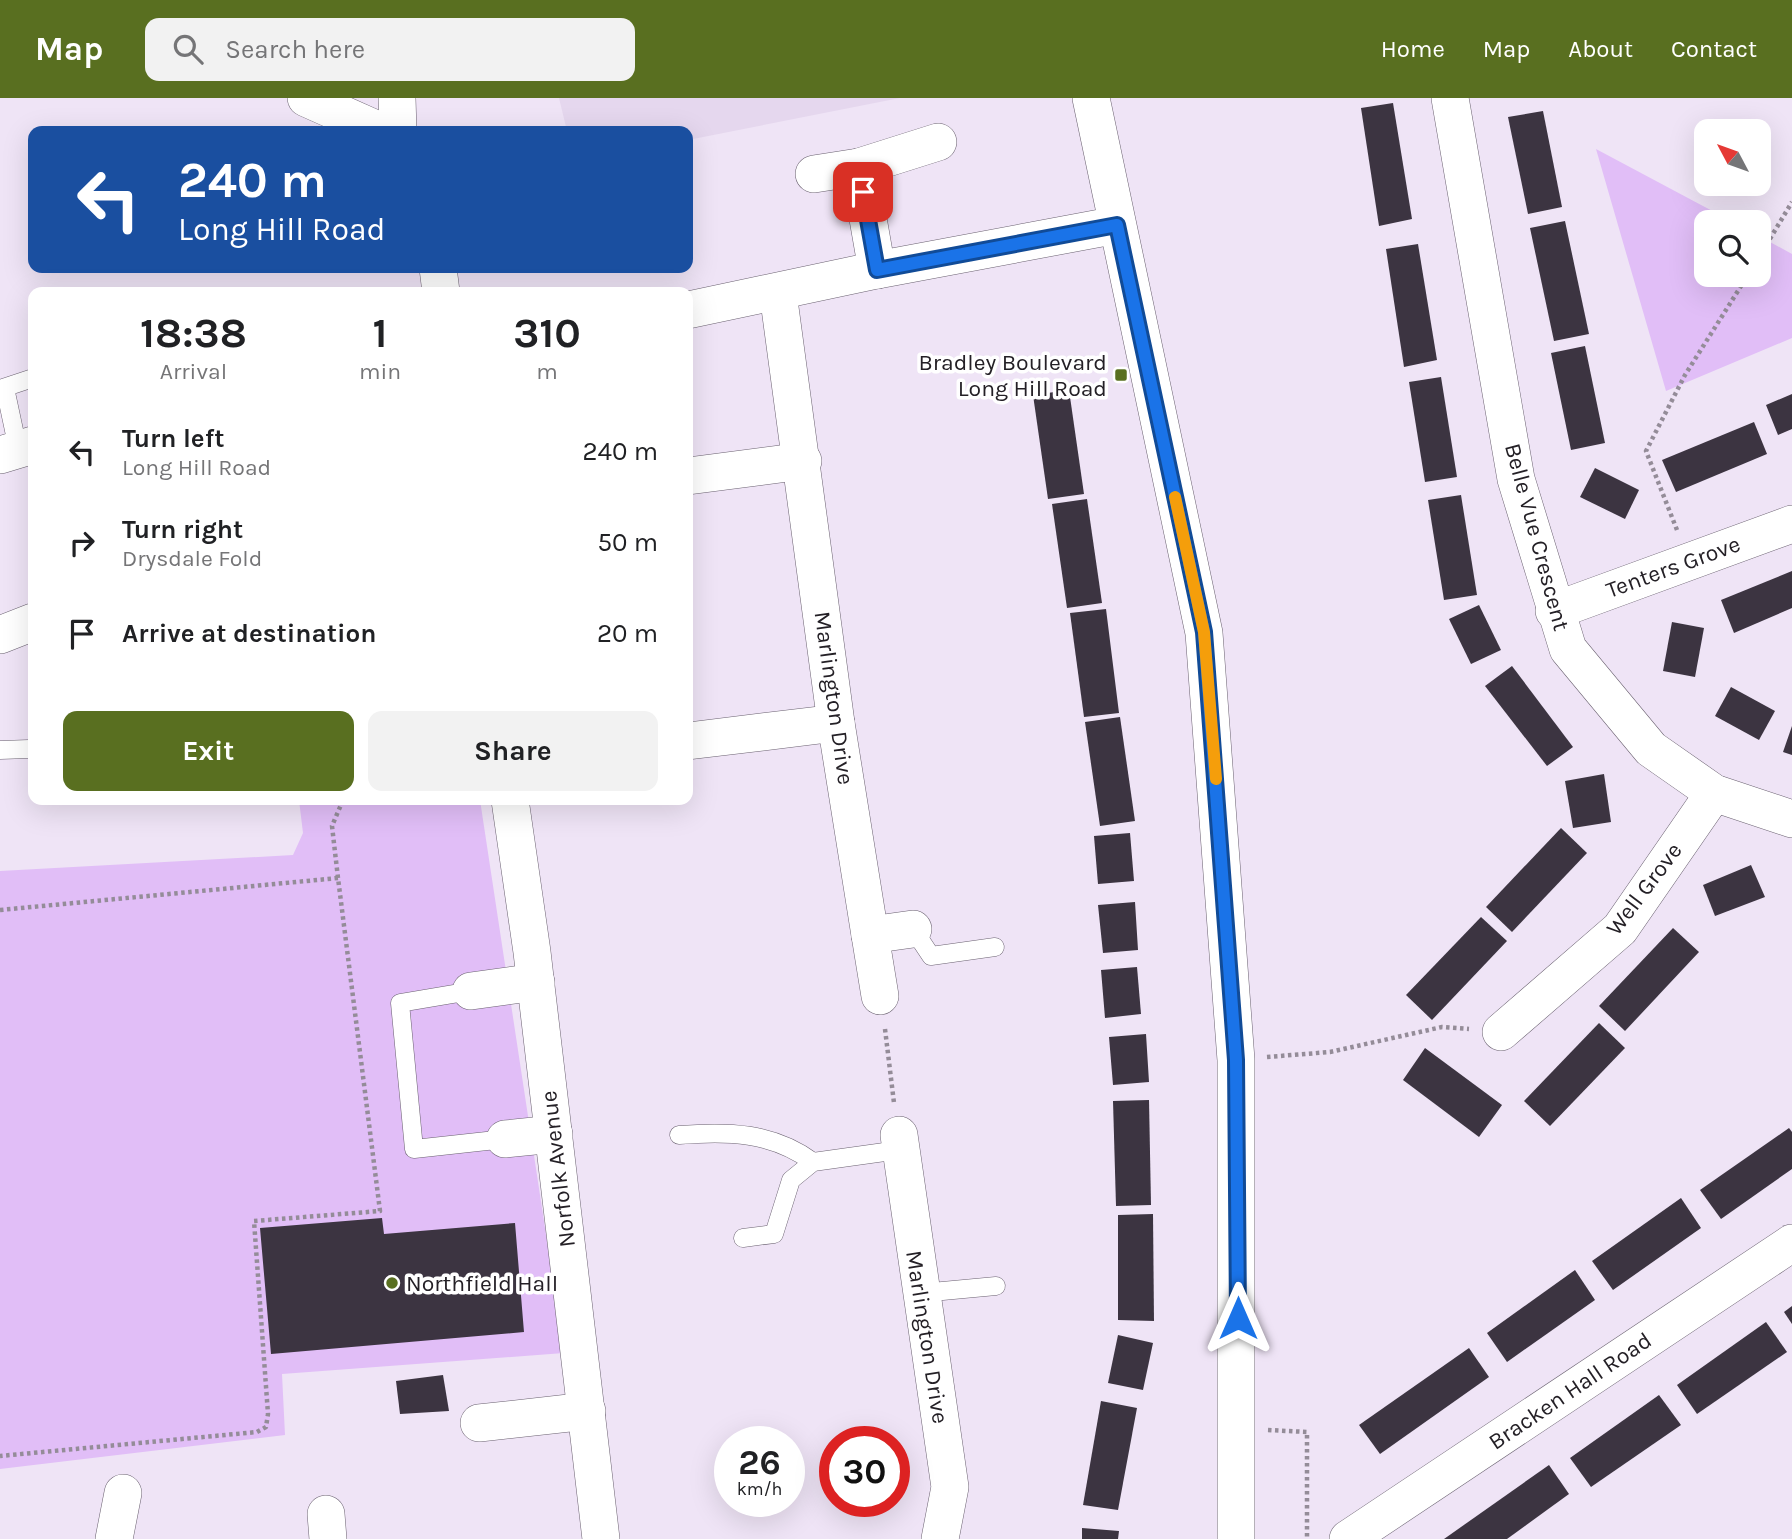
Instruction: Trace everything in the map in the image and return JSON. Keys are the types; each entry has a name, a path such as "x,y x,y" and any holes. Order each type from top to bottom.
{"street":[{"path":"306,98 369,126"},
{"path":"397,98 398,126"},
{"path":"1091,98 1204,632 1236,1060 1236,1539"},
{"name":"Belle Vue Crescent","path":"1450,98 1516,479 1554,611 1568,649 1651,749 1714,793 1792,819"},
{"path":"814,174 859,167 938,142"},
{"path":"859,167 877,270"},
{"path":"693,309 877,270 1117,225"},
{"name":"Marlington Drive","path":"778,293 803,461 836,723 880,996"},
{"path":"693,475 803,461"},
{"name":"Tenters Grove","path":"1554,611 1792,524"},
{"path":"0,635 28,624"},
{"path":"693,740 836,723"},
{"name":"Well Grove","path":"1502,1032 1620,929 1714,793"},
{"name":"Norfolk Avenue","path":"511,805 536,982 601,1539"},
{"path":"870,935 913,929"},
{"path":"471,991 536,982"},
{"path":"505,1139 554,1134"},
{"name":"Marlington Drive","path":"899,1143 950,1487 940,1539"},
{"name":"Bracken Hall Road","path":"1348,1539 1792,1243"},
{"path":"479,1423 514,1404 587,1411"},
{"path":"114,1539 123,1493"}],"lane":[{"path":"17,449 3,388 28,380"},
{"path":"0,750 28,749"},
{"path":"913,929 931,956 995,947"},
{"path":"471,991 400,1003 414,1149 505,1139"},
{"path":"679,1135 711,1134 774,1139 792,1146 813,1162"},
{"path":"743,1238 774,1234 791,1180 813,1162 899,1143"},
{"path":"921,1293 996,1286"}],"path":[{"path":"1771,237 1792,202"},
{"path":"1689,560 1646,451 1685,375 1740,287"},
{"path":"0,1456 257,1432 266,1427 268,1414 254,1221 380,1211 332,826 341,805"},
{"path":"0,910 338,877"},
{"path":"880,996 899,1143"},
{"path":"1236,1060 1330,1052 1442,1027 1502,1032"},
{"path":"1307,1432 1307,1539"}],"shaded area":[{"path":"559,98 900,98 693,139 693,126 566,126"},
{"path":"1596,149 1710,210 1694,210 1694,287 1771,287 1771,243 1792,254 1792,338 1666,391"},
{"path":"300,805 481,805 564,1353 282,1374 285,1435 0,1469 0,871 293,855 303,833"}],"building":[{"path":"1393,103 1412,219 1379,226 1361,108"},
{"path":"1543,111 1562,207 1528,214 1508,117"},
{"path":"1565,221 1589,334 1554,341 1530,228"},
{"path":"1418,244 1437,360 1404,367 1386,249"},
{"path":"1585,346 1605,443 1571,450 1551,353"},
{"path":"1441,377 1457,477 1425,482 1409,382"},
{"path":"1069,390 1084,494 1048,499 1033,395"},
{"path":"1792,394 1792,429 1778,435 1766,405"},
{"path":"1754,422 1767,454 1676,492 1662,460"},
{"path":"1595,468 1639,490 1625,519 1580,497"},
{"path":"1461,495 1477,595 1444,600 1428,500"},
{"path":"1087,499 1102,603 1067,608 1052,504"},
{"path":"1792,571 1792,608 1734,633 1721,600"},
{"path":"1479,605 1501,650 1471,664 1449,619"},
{"path":"1106,609 1119,713 1084,717 1070,613"},
{"path":"1672,622 1704,628 1695,677 1663,671"},
{"path":"1512,666 1573,747 1547,766 1485,686"},
{"path":"1731,687 1775,711 1759,740 1715,716"},
{"path":"1120,717 1135,821 1100,826 1085,722"},
{"path":"1792,726 1792,755 1783,752"},
{"path":"1604,774 1611,822 1573,828 1565,781"},
{"path":"1561,828 1587,853 1512,932 1486,907"},
{"path":"1130,833 1134,881 1098,884 1094,836"},
{"path":"1751,865 1765,897 1715,916 1703,885"},
{"path":"1135,902 1138,950 1103,953 1098,905"},
{"path":"1481,917 1507,941 1432,1020 1406,995"},
{"path":"1673,928 1699,952 1625,1031 1599,1006"},
{"path":"1137,967 1141,1014 1105,1018 1101,970"},
{"path":"1599,1023 1625,1048 1550,1126 1524,1101"},
{"path":"1146,1034 1149,1082 1113,1085 1109,1037"},
{"path":"1425,1048 1502,1105 1479,1137 1403,1080"},
{"path":"1149,1100 1151,1205 1116,1206 1113,1101"},
{"path":"1789,1128 1792,1132 1792,1169 1721,1219 1700,1190"},
{"path":"1681,1198 1701,1228 1613,1290 1592,1261"},
{"path":"1153,1214 1154,1321 1118,1320 1118,1215"},
{"name":"Northfield Hall","path":"382,1218 384,1234 515,1223 524,1332 271,1354 260,1228"},
{"path":"1575,1270 1595,1300 1507,1362 1487,1333"},
{"path":"1792,1306 1792,1324 1784,1312"},
{"path":"1766,1322 1787,1352 1697,1414 1677,1385"},
{"path":"1118,1335 1153,1343 1143,1390 1108,1383"},
{"path":"1469,1348 1489,1377 1380,1454 1359,1425"},
{"path":"443,1375 449,1411 400,1414 396,1381"},
{"path":"1659,1395 1681,1425 1591,1487 1570,1458"},
{"path":"1101,1401 1137,1408 1118,1510 1083,1505"},
{"path":"1549,1465 1569,1494 1507,1539 1444,1539"},
{"path":"1082,1528 1119,1531 1118,1539 1082,1539"}],"slow traffic":[{"path":"1175,497 1204,632 1216,779"}],"place":[{"name":"Bradley Boulevard Long Hill Road","path":"1121,375"},
{"name":"Northfield Hall","path":"392,1283"}],"route":[{"path":"863,192 877,270 1117,225 1204,632 1236,1060 1238,1318"}]}
